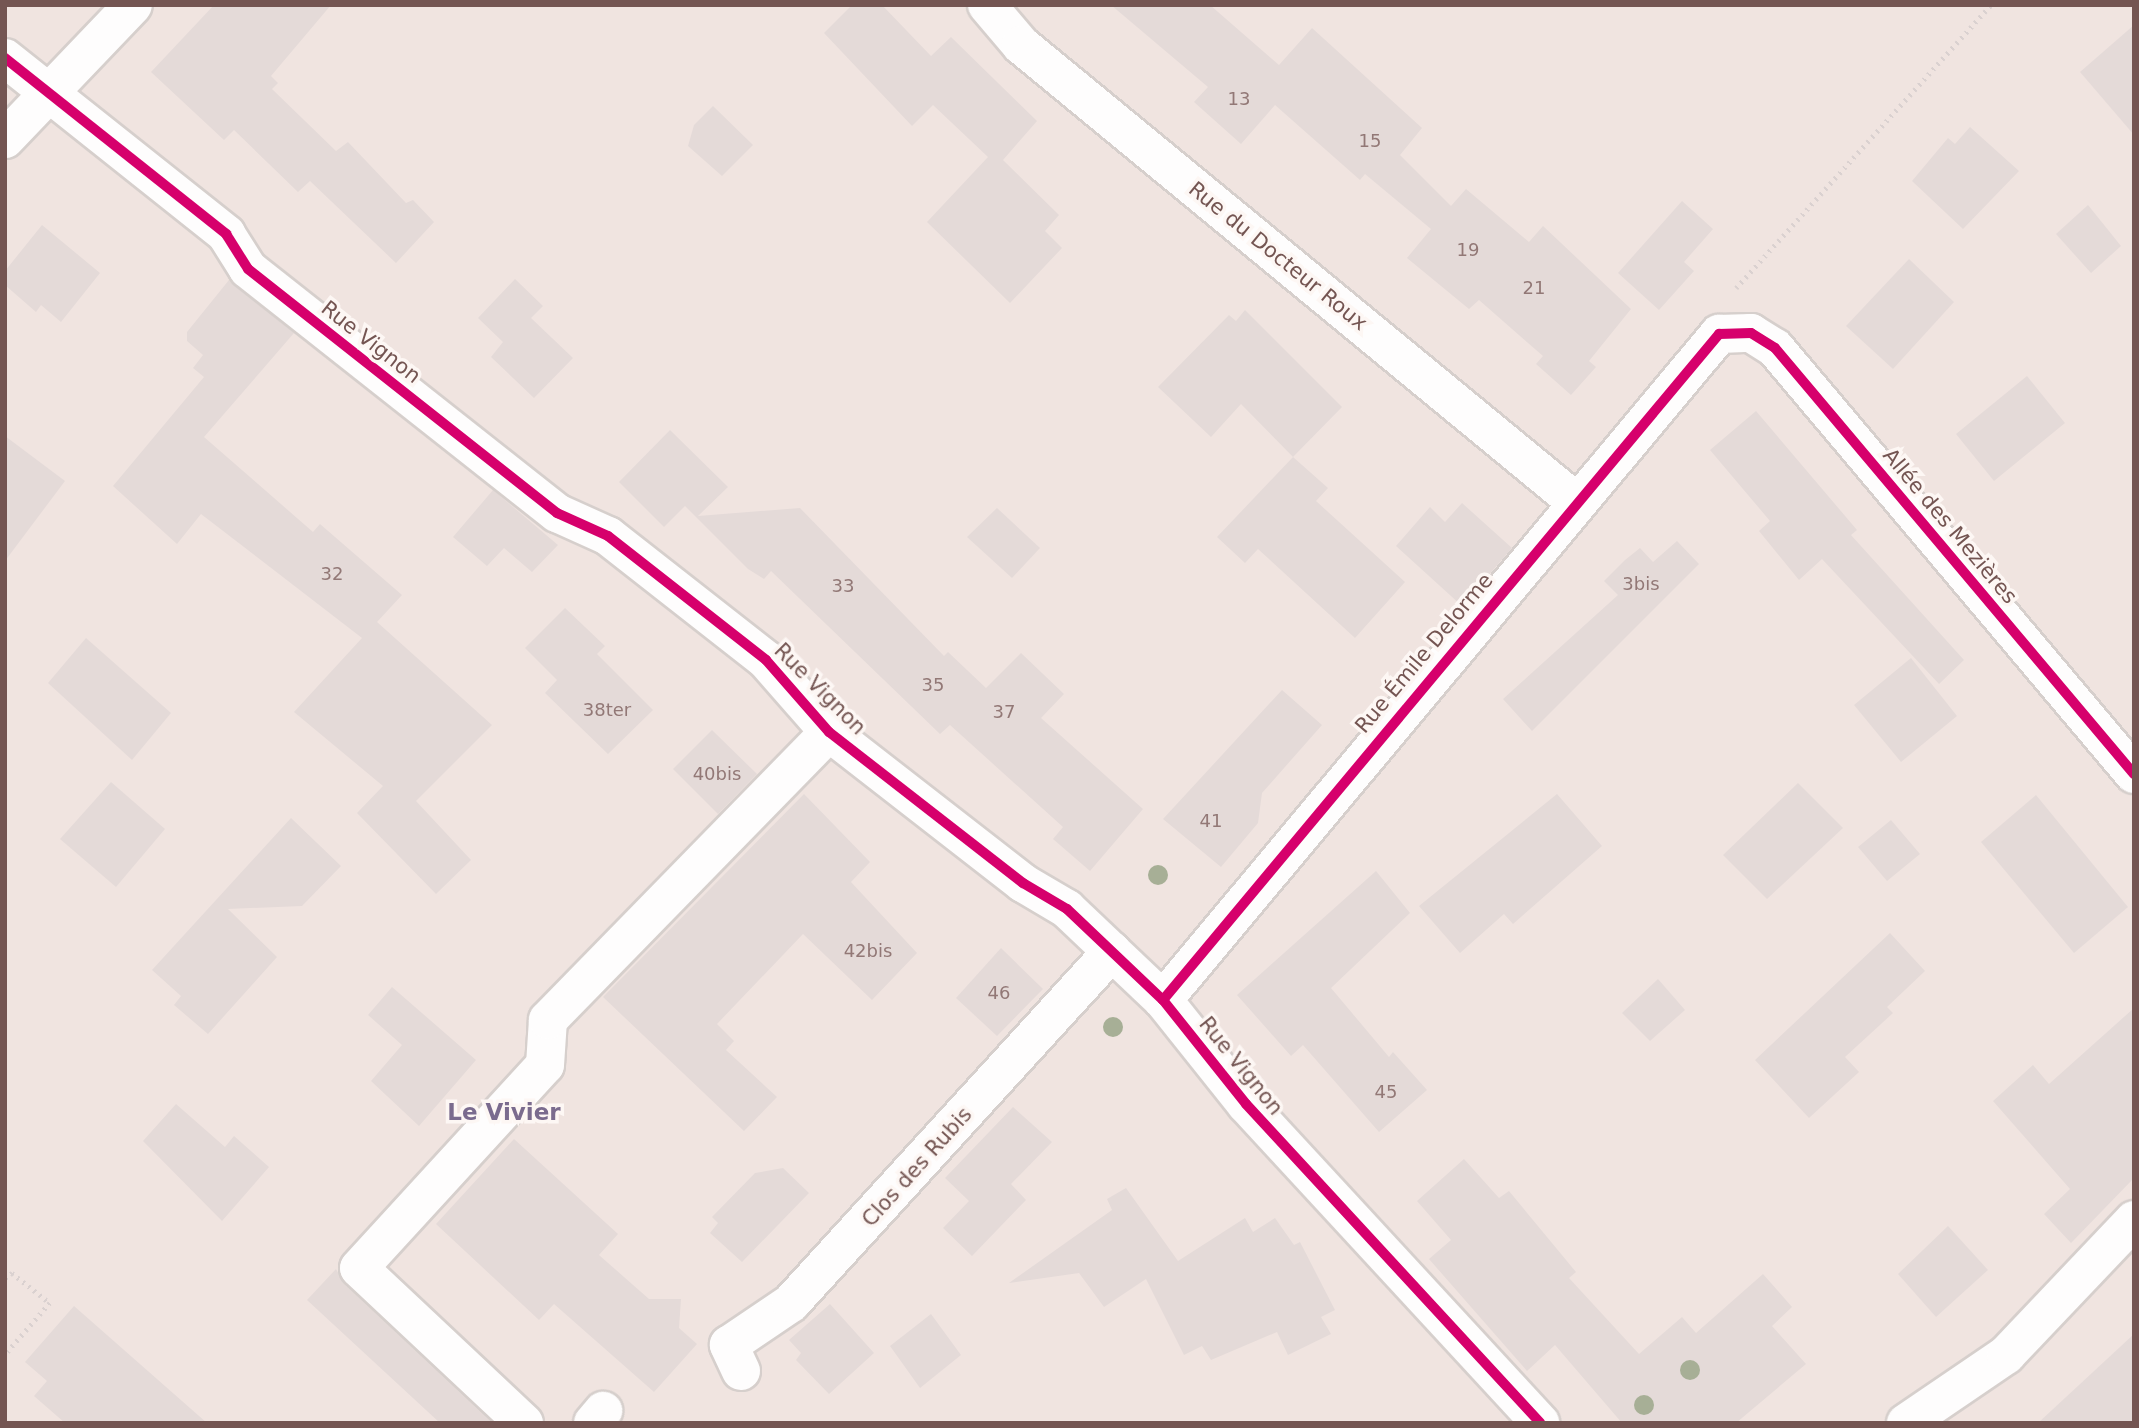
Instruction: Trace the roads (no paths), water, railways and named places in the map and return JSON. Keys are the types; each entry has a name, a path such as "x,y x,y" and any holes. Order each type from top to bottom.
{"street":[{"path":"5,139 50,95 133,5"},
{"name":"Rue du Docteur Roux","path":"987,5 1021,45 1575,501"},
{"name":"Rue Vignon","path":"5,58 226,234 248,269 557,513 608,536 766,660 829,732 1023,883 1067,909 1163,1000 1273,1135 1541,1423"},
{"name":"Allée des Mezières","path":"1720,334 1751,333 1775,348 2134,774"},
{"name":"Rue Émile Delorme","path":"1163,1000 1575,501 1720,334"},
{"path":"524,1423 359,1268 545,1065 548,1020 829,732"},
{"name":"Clos des Rubis","path":"741,1371 729,1345 791,1303 1112,952"},
{"path":"1906,1423 2006,1355 2134,1220"}],"district":[{"name":"Le Vivier","path":"504,1112"}]}
